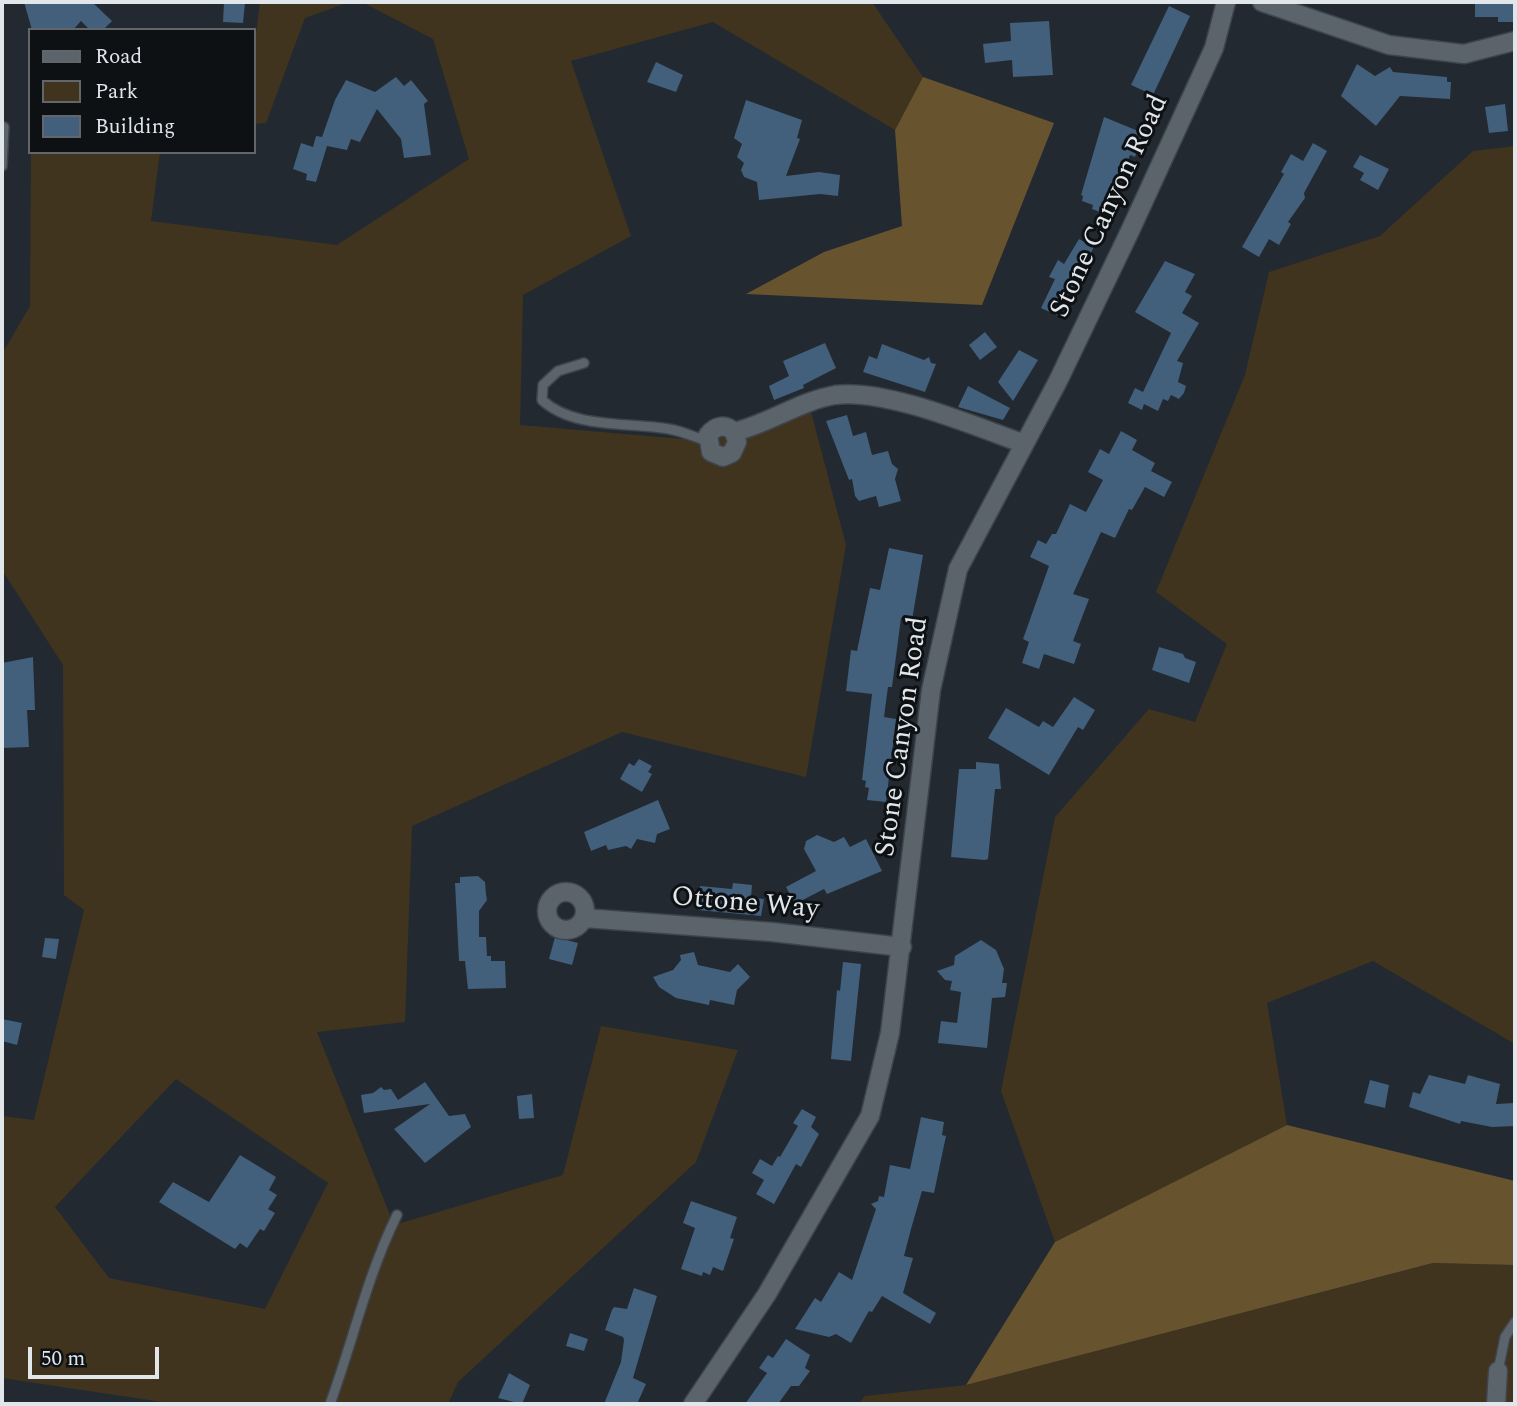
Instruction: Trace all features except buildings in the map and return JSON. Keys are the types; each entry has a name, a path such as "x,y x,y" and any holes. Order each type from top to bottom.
{"street":[{"name":"Stone Canyon Road","path":"693,1404 767,1294 870,1116 888,1045 902,947 931,690 958,569 1022,443 1062,372 1190,105 1214,48 1226,2"},
{"path":"1262,2 1389,45 1464,54 1515,41"},
{"path":"707,441 709,433 718,427 725,426 734,432 757,427 834,396 857,395 943,415 1022,443"},
{"name":"Ottone Way","path":"584,918 772,932 902,947"},
{"path":"1496,1404 1498,1371"}],"lane":[{"path":"2,166 4,127"},
{"path":"584,363 558,371 543,385 542,400 554,411 591,420 673,429 707,441"},
{"path":"330,1404 347,1358 360,1306 397,1215"},
{"path":"1498,1371 1505,1337 1515,1322"}],"green space":[{"path":"260,2 349,2 305,18 266,123 256,124 256,35"},
{"path":"362,2 872,2 923,77 895,130 713,22 571,61 631,236 523,295 520,425 706,441 725,426 809,404 846,545 806,777 622,732 412,826 405,1022 317,1032 394,1225 563,1175 601,1026 738,1050 696,1162 458,1382 448,1404 175,1404 2,1378 2,1116 34,1120 84,910 64,895 63,665 2,570 2,354 30,306 31,154 160,154 151,221 337,245 469,159 433,39","holes":["176,1079 328,1183 265,1309 109,1278 55,1207"]},
{"path":"1515,146 1515,1044 1373,961 1267,1003 1287,1125 1055,1242 1001,1091 1055,817 1149,709 1195,722 1227,644 1156,592 1245,375 1269,272 1380,236 1473,151"},
{"path":"1434,1263 1515,1265 1515,1404 858,1404 865,1396 966,1385"}],"shaded area":[{"path":"923,77 1054,123 982,305 746,294 824,252 902,226 895,130"},
{"path":"1287,1125 1515,1181 1515,1265 1433,1263 966,1385 1055,1242"}]}
